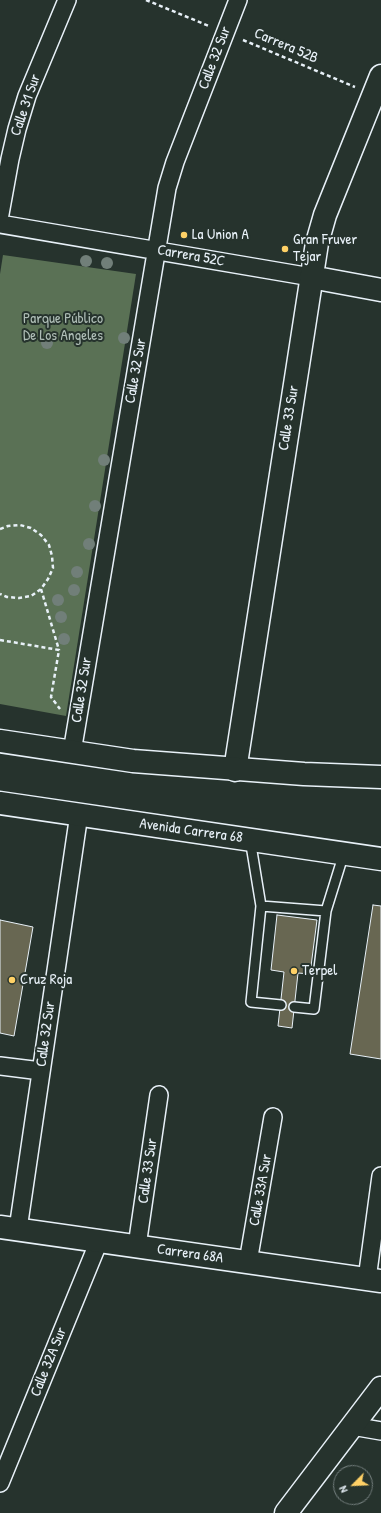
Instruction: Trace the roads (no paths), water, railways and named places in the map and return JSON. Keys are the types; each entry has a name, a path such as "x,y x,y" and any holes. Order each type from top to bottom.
{"street":[{"name":"Calle 31 Sur","path":"0,214 17,129 27,96 68,0"},
{"name":"Calle 32 Sur","path":"72,752 167,188 175,162 238,0"},
{"name":"Calle 33 Sur","path":"235,770 317,243 325,215 377,85"},
{"name":"Carrera 52C","path":"0,224 156,249 381,290"},
{"path":"0,741 133,761 235,770 381,777"},
{"name":"Avenida Carrera 68","path":"0,803 381,859"},
{"name":"Calle 32 Sur","path":"9,1228 41,1071 79,814"},
{"path":"0,1066 41,1071"},
{"name":"Calle 33 Sur","path":"137,1246 160,1095"},
{"name":"Calle 33A Sur","path":"248,1262 273,1117"},
{"path":"374,1280 381,1176"},
{"name":"Carrera 68A","path":"9,1228 374,1280"},
{"name":"Calle 32A Sur","path":"0,1484 99,1241"},
{"path":"286,1513 381,1388"},
{"path":"352,1426 381,1431"}],"lane":[{"path":"250,839 261,906 251,1002 281,1005"},
{"path":"294,1007 314,1009 326,911 344,853"},
{"path":"261,906 326,911"}],"place":[{"name":"La Union A","path":"184,235"},
{"name":"Gran Fruver Tejar","path":"285,249"},
{"name":"Terpel","path":"294,971"},
{"name":"Cruz Roja","path":"12,980"}],"park label":[{"name":"Parque Público De Los Angeles","path":"63,328"}]}
